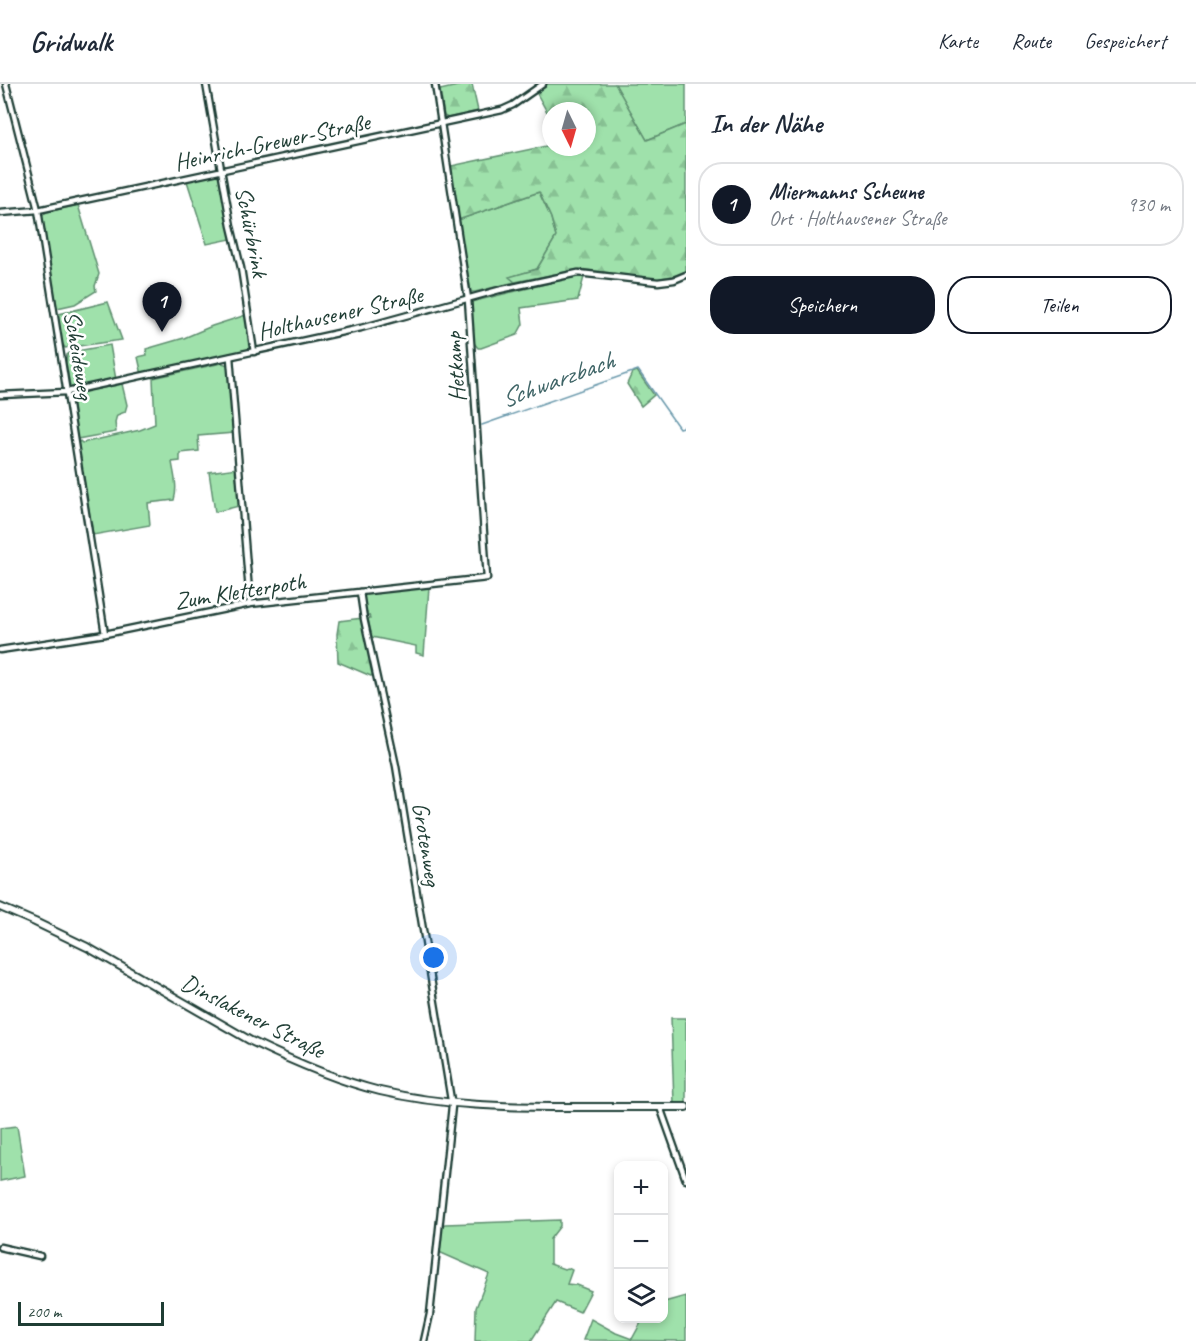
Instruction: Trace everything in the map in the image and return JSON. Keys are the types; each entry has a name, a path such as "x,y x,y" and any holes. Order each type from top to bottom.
{"main road":[{"name":"Dinslakener Straße","path":"0,907 87,947 251,1041 305,1066 347,1081 378,1090 452,1103 512,1107 686,1107"}],"street":[{"name":"Scheideweg","path":"6,84 38,210 105,634"},
{"name":"Schürbrink","path":"206,84 231,226 242,268 254,352"},
{"name":"Hetkamp","path":"435,84 468,299 487,578"},
{"name":"Heinrich-Grewer-Straße","path":"0,213 38,210 502,110 543,84"},
{"name":"Holthausener Straße","path":"0,395 67,392 362,328 499,290 578,273 658,282 674,280 686,275"},
{"path":"230,357 250,604"},
{"name":"Zum Kletterpoth","path":"0,650 105,634 250,604 487,578"},
{"name":"Grotenweg","path":"360,592 396,766 452,1103 430,1314 424,1341"},
{"path":"660,1107 686,1180"},
{"path":"0,1247 40,1256"}],"green space":[{"path":"472,84 478,111 448,118 444,116 440,90"},
{"path":"547,84 615,84 647,140 686,124 686,271 656,279 580,269 515,282 509,277 537,269 556,237 551,218 539,192 458,220 451,166 542,147 542,156 596,156 596,102 542,103 536,92"},
{"path":"615,84 686,84 686,124 647,140"},
{"path":"212,175 219,176 231,239 207,244 187,181"},
{"path":"539,192 551,218 556,237 537,269 510,277 515,282 471,292 458,220"},
{"path":"78,205 99,274 95,286 96,291 75,304 57,308 41,217 47,212"},
{"path":"574,277 584,277 578,300 521,308 523,324 517,335 481,348 474,343 471,302"},
{"path":"108,302 122,340 65,348 62,343 59,314"},
{"path":"246,315 249,349 142,375 138,357 147,355 146,349 184,338"},
{"path":"110,345 116,380 72,389 66,363 67,355 71,352"},
{"path":"222,363 228,365 234,433 198,436 199,451 180,453 180,461 172,462 176,486 174,500 148,503 150,525 93,535 78,443 140,430 155,424 153,378"},
{"path":"637,371 654,395 641,406 627,384 632,373"},
{"path":"122,384 127,405 125,412 117,415 116,432 77,439 72,397 78,393"},
{"path":"237,468 239,506 215,512 209,472"},
{"path":"429,587 424,655 416,653 416,646 372,637 368,619 370,618 363,604 365,594"},
{"path":"362,618 373,674 371,676 338,662 339,621"},
{"path":"671,1018 686,1018 686,1102 674,1103"},
{"path":"17,1126 25,1176 0,1181 0,1128"},
{"path":"560,1220 560,1226 550,1239 550,1264 572,1270 567,1284 591,1291 580,1312 556,1302 531,1341 475,1341 476,1308 489,1274 439,1252 441,1226"},
{"path":"686,1296 686,1341 583,1340 591,1319 632,1339 641,1323 668,1323 668,1301"}],"waterway":[{"name":"Schwarzbach","path":"482,425 638,370 679,428 686,426"}],"place":[{"name":"Miermanns Scheune","path":"162,332"}]}
